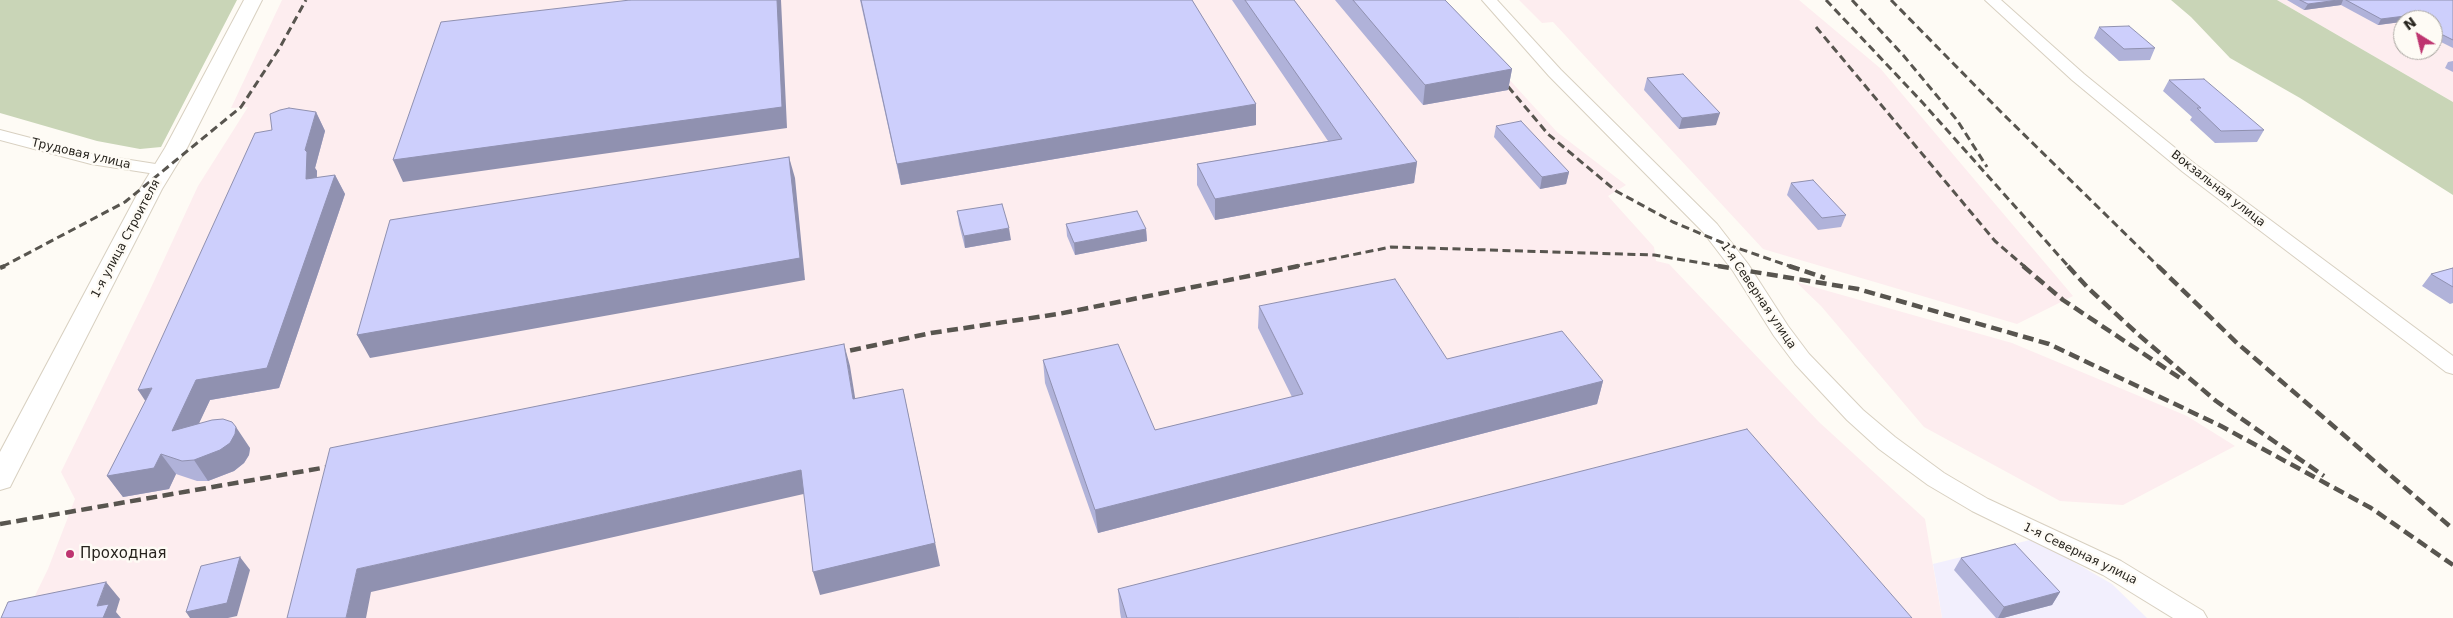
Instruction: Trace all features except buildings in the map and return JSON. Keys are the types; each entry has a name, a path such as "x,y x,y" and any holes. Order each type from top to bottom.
{"street":[{"name":"1-я улица Строителя","path":"0,479 162,170 181,140 253,0"},
{"name":"1-я Северная улица","path":"1489,0 1555,73 1710,228 1742,268 1781,331 1802,359 1848,408 1887,443 1936,478 1980,505 2112,568 2194,618"},
{"name":"Вокзальная улица","path":"1992,0 2078,77 2189,168 2453,367"},
{"name":"Трудовая улица","path":"0,135 91,160 162,170"}],"shaded area":[{"path":"282,0 1437,0 1557,132 1626,185 1608,196 1654,247 1656,261 1669,264 1819,422 1925,519 1942,618 24,618 48,569 75,499 61,472 149,292 198,186 248,107 231,108"},
{"path":"1519,0 1799,0 1880,68 2073,296 2017,324 1763,249 1553,22 1542,23"},
{"path":"2277,0 2453,0 2453,102"},
{"path":"1796,282 2012,343 2187,416 2235,446 2123,505 2060,501 1924,427 1821,306"},
{"path":"2034,539 2112,584 2147,618 1942,618 1933,564"}],"green space":[{"path":"0,0 237,0 161,147 140,149 97,141 0,113"},
{"path":"2171,0 2277,0 2453,102 2453,195 2300,98 2230,58 2191,17"}],"railway":[{"path":"2,267 125,202 241,107 279,49 306,0"},
{"path":"1826,0 1922,102 2069,267"},
{"path":"1852,0 1903,55 1957,120 1987,167"},
{"path":"1891,0 2000,111 2159,267"},
{"path":"1816,27 1995,241 2025,267"},
{"path":"1500,77 1548,134 1616,191 1673,222 1723,243 1792,267"},
{"path":"1292,267 1391,247 1654,255 1725,267"},
{"path":"0,268 5,266"},
{"path":"834,354 931,333 1058,314 1299,266"},
{"path":"1718,266 1858,289 2049,344 2221,426 2371,508 2453,565"},
{"path":"2023,266 2063,300 2180,378"},
{"path":"2068,266 2088,288 2140,336 2216,401 2324,476"},
{"path":"2158,266 2237,343 2453,529"},
{"path":"1792,267 1825,278"},
{"path":"0,524 339,465"}],"place":[{"name":"Проходная","path":"70,554"}]}
